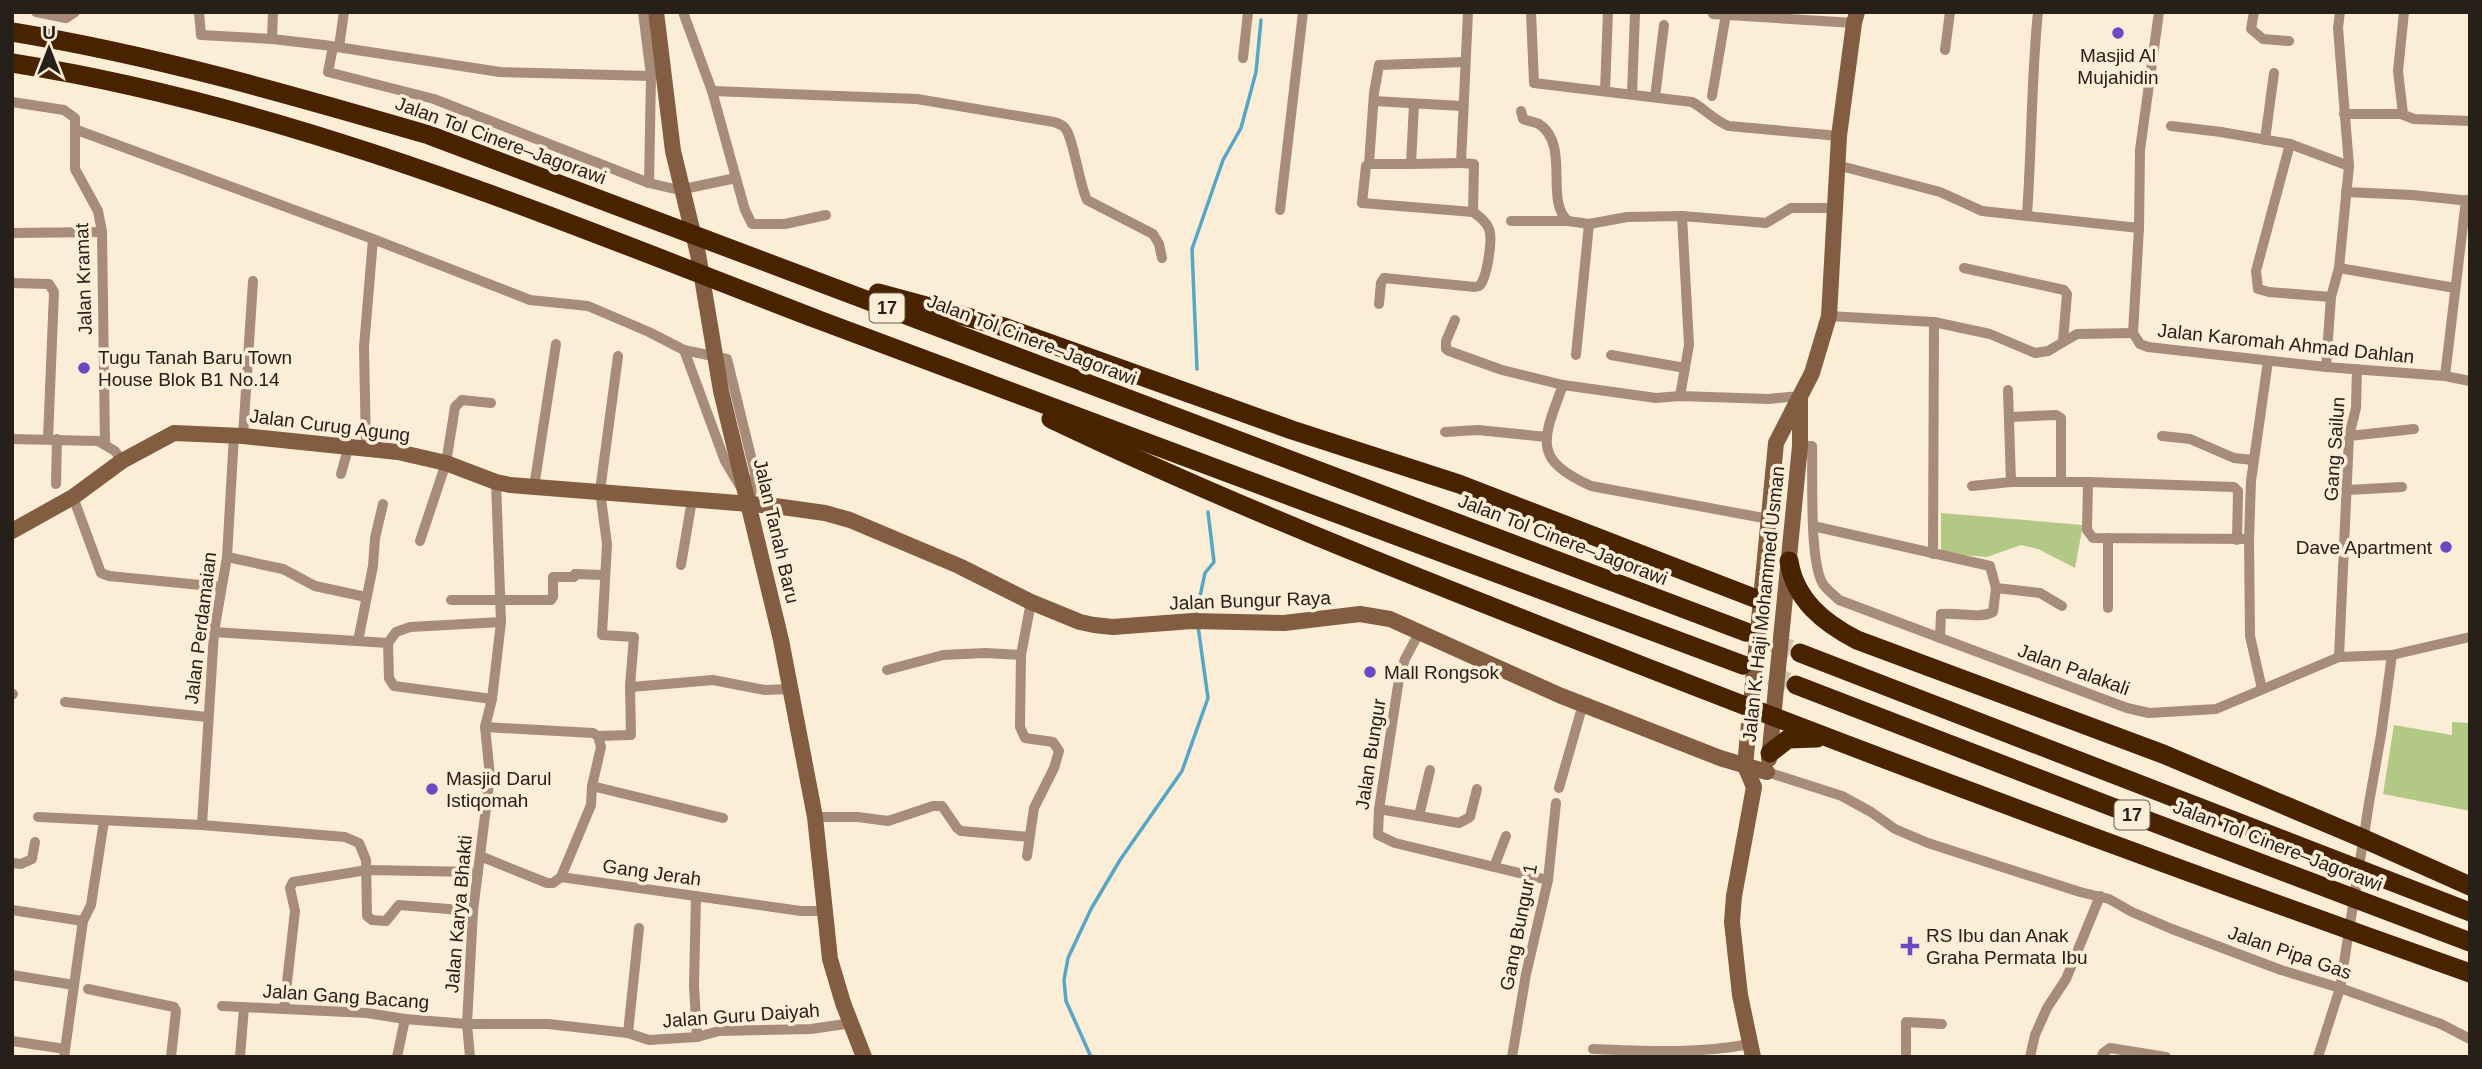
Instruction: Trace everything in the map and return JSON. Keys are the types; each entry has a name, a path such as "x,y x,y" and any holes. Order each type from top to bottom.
{"highway":[{"name":"Jalan Tol Cinere–Jagorawi","path":"12,32 85,44 255,84 429,135 1746,632"},
{"name":"17","path":"12,64 80,74 234,112 415,166 940,366 1743,665"},
{"path":"769,264 1004,327 1292,430 1459,484 1762,601"},
{"path":"940,366 1150,467 1319,539 1832,740 2151,860 2470,973"},
{"path":"1789,561 1799,592 1814,611 1836,629 1857,640 2163,754 2470,886"},
{"name":"Jalan Tol Cinere–Jagorawi","path":"1800,653 2470,912"},
{"name":"Jalan Tol Cinere–Jagorawi","path":"1796,685 2470,942"},
{"path":"1768,763 1788,739 1809,737 1832,740"}],"street":[{"path":"36,12 66,18 75,12"},
{"path":"199,12 201,35 332,46 500,72 651,76"},
{"path":"272,39 273,12"},
{"path":"344,12 332,46 328,72 434,99 649,183 679,190 736,178"},
{"path":"643,12 651,76 649,183"},
{"name":"Jalan Tanah Baru","path":"656,12 673,152 698,254 721,391 781,640 818,817 830,959 843,1003 864,1057"},
{"path":"683,12 712,91 745,210 752,224 785,224 826,215"},
{"path":"1243,58 1248,12"},
{"path":"1280,210 1303,12"},
{"path":"1461,163 1468,12"},
{"path":"1531,12 1534,83 1692,102 1722,124 1729,126 1839,136"},
{"path":"1605,91 1608,12"},
{"path":"1945,50 1950,12"},
{"path":"2027,214 2032,76 2038,12"},
{"name":"Jalan Karomah Ahmad Dahlan","path":"2159,12 2140,150 2133,333 2140,344 2267,361 2445,376 2470,381"},
{"path":"2254,12 2251,29 2263,39 2289,41"},
{"path":"2326,367 2331,297 2339,268 2349,166 2338,28 2340,12"},
{"path":"2403,114 2398,71 2404,12"},
{"path":"1632,94 1635,13"},
{"path":"1713,14 1856,18"},
{"path":"1712,96 1726,15"},
{"name":"Jalan K. Haji Mohammed Usman","path":"1754,788 1745,766 1776,443 1812,373 1829,316 1839,136 1856,18"},
{"path":"1655,97 1664,25"},
{"path":"1379,304 1381,283 1387,277 1475,287 1485,280 1490,234 1481,217 1473,212 1365,205 1360,200 1364,169 1369,164 1379,65 1465,62"},
{"path":"2265,139 2274,73"},
{"path":"712,91 917,99 1054,122 1065,127 1070,138 1078,176 1087,200 1153,234 1159,244 1162,258"},
{"path":"1374,101 1462,106"},
{"path":"12,102 64,110 75,118 77,131 373,239 530,300 588,306 684,350 727,359 755,473 750,504"},
{"path":"1411,164 1414,104"},
{"path":"1521,111 1523,119 1539,124 1549,135 1555,151 1558,211 1567,221"},
{"path":"2344,114 2403,114 2414,118 2469,117"},
{"path":"2171,126 2290,144 2349,166"},
{"name":"Jalan Kramat","path":"77,131 75,169 98,211 102,232 105,444"},
{"path":"2290,144 2256,271 2258,289 2331,297"},
{"path":"1369,164 1472,163 1475,167 1473,212"},
{"path":"1837,165 1940,192 1982,211 2139,228"},
{"path":"2346,192 2468,201 2445,376"},
{"path":"1511,221 1589,223 1627,217 1682,216 1766,223 1791,208 1835,208"},
{"path":"1680,396 1689,345 1682,216"},
{"path":"1576,355 1589,223"},
{"path":"12,233 102,232"},
{"path":"341,474 357,446 373,239"},
{"path":"1964,268 2064,290 2067,294 2063,341"},
{"path":"2339,268 2455,288"},
{"name":"Jalan Perdamaian","path":"202,825 214,632 227,557 253,281"},
{"path":"12,283 49,284 54,292 53,439 56,484"},
{"path":"1829,316 1934,322 1990,334 2035,353 2048,351 2077,334 2133,333"},
{"path":"1455,320 1446,341 1446,349 1449,351 1502,370 1563,385 1656,398 1680,396 1768,399 1800,396"},
{"path":"1933,554 1934,322"},
{"path":"534,488 556,344"},
{"path":"684,350 725,461 750,504"},
{"path":"1611,355 1685,368"},
{"path":"485,727 593,733 598,736 631,735 634,637 601,635 607,544 600,491 618,356"},
{"path":"2243,540 2267,361"},
{"name":"Gang Sailun","path":"2339,657 2349,436 2356,408 2357,369"},
{"path":"1563,385 1549,423 1547,437 1548,455 1568,476 1591,486 1769,519"},
{"path":"2008,390 2011,482"},
{"name":"Jalan K. Haji Mohammed Usman","path":"1768,763 1800,446 1800,396"},
{"path":"420,541 446,463 455,407 462,400 491,404"},
{"path":"2009,416 2056,415 2061,418 2061,481"},
{"path":"2349,436 2414,429"},
{"path":"1445,432 1478,430 1547,437"},
{"name":"Jalan Curug Agung","path":"12,531 73,497 122,461 174,433 238,435 357,446 446,463 496,482 534,488 750,504"},
{"path":"2162,436 2190,439 2234,458 2253,460"},
{"path":"12,439 98,441 115,451 122,461"},
{"path":"1776,443 1800,446"},
{"name":"Jalan Palakali","path":"1800,446 1812,446 1818,570 1824,585 1839,600 2127,708 2149,713 2216,709 2339,657 2392,655 2470,637"},
{"path":"1972,486 2061,481 2234,487 2238,491 2250,636 2262,689"},
{"name":"Jalan Karya Bhakti","path":"470,1057 467,1024 473,911 489,776 485,727 492,699 500,622 496,482"},
{"path":"2088,482 2087,530 2093,538 2243,540"},
{"path":"2348,490 2402,488"},
{"path":"73,497 98,570 104,575 221,587"},
{"path":"681,565 692,500"},
{"path":"358,641 383,504"},
{"name":"Jalan Bungur Raya","path":"750,504 792,507 850,520 959,566 1031,601 1080,622 1094,625 1125,626 1199,621 1284,622 1360,614 1390,619 1639,727 1745,766 1768,763"},
{"path":"1814,526 1990,566 1996,588 1993,612 1952,612 1940,615 1940,638"},
{"path":"2108,538 2108,608"},
{"path":"227,557 283,569 315,586 366,597"},
{"path":"451,600 551,600 553,578 574,578 575,574 605,575"},
{"path":"1996,588 2040,593 2062,606"},
{"path":"1027,856 1034,808 1054,768 1059,751 1052,742 1023,736 1020,727 1021,655 1031,601"},
{"path":"492,699 394,685 388,678 388,643 396,632 410,626 500,622"},
{"path":"214,632 388,643"},
{"name":"Jalan Bungur","path":"1419,633 1405,659 1399,679 1377,830 1383,838 1548,880"},
{"path":"887,670 943,655 1021,655"},
{"path":"2318,1057 2340,988 2392,655"},
{"path":"631,687 713,680 765,690 790,689"},
{"path":"65,702 207,717"},
{"path":"1559,788 1583,704"},
{"path":"561,877 591,805 592,786 601,747 598,736"},
{"path":"1593,1049 1752,1051 1740,995 1732,922 1734,896 1754,788 1768,763"},
{"name":"Jalan Pipa Gas","path":"1768,763 1842,796 1895,829 1928,843 2109,899 2172,929 2281,970 2441,1024 2470,1039"},
{"path":"1419,816 1430,770"},
{"path":"592,786 723,818"},
{"path":"1379,809 1459,823 1470,817 1477,789"},
{"name":"Gang Bungur 1","path":"1512,1057 1526,975 1548,880 1556,803"},
{"path":"818,817 888,821 933,806 942,806 961,831 1029,837"},
{"path":"38,817 202,825 345,836 359,844 366,860 367,916 372,920 386,921 399,905 473,911"},
{"path":"12,1041 65,1053 83,921 90,905 104,821"},
{"path":"1494,867 1506,836"},
{"path":"12,863 21,864 32,859 35,842"},
{"name":"Gang Jerah","path":"480,856 542,882 553,883 561,877 801,911 826,912"},
{"path":"284,1009 295,911 290,888 293,882 367,870 478,872"},
{"path":"696,896 694,986 697,1038"},
{"path":"2030,1057 2035,1035 2066,979 2100,897"},
{"path":"12,911 83,921"},
{"path":"628,1033 639,928"},
{"path":"12,975 74,985"},
{"path":"88,989 174,1007 176,1012 171,1057"},
{"name":"Jalan Gang Bacang","path":"222,1006 367,1013 467,1024"},
{"path":"240,1057 244,1007"},
{"path":"397,1057 405,1019"},
{"path":"1906,1057 1906,1022 1942,1024"},
{"name":"Jalan Guru Daiyah","path":"467,1024 548,1024 628,1033 649,1040 697,1038 719,1031 778,1031 852,1023"},
{"path":"2102,1057 2110,1048 2166,1057"}],"green space":[{"path":"1941,513 2083,525 2075,568 2038,549 2021,545 1987,557 1941,553"},
{"path":"2452,722 2470,723 2470,811 2383,794 2394,725 2452,735"}],"waterway":[{"path":"1197,369 1192,249 1223,160 1241,128 1256,72 1261,20"},
{"path":"1196,615 1205,573 1214,562 1208,512"},
{"path":"1091,1057 1066,1001 1064,980 1068,958 1091,909 1120,860 1182,771 1208,698 1198,626"}],"tunnel":[{"path":"1746,632 1800,653"},
{"path":"1743,665 1796,685"}],"place":[{"name":"Masjid Al Mujahidin","path":"2118,33"},
{"name":"Tugu Tanah Baru Town House Blok B1 No.14","path":"84,368"},
{"name":"Dave Apartment","path":"2446,547"},
{"name":"Mall Rongsok","path":"1370,672"},
{"name":"Masjid Darul Istiqomah","path":"432,789"},
{"name":"RS Ibu dan Anak Graha Permata Ibu","path":"1910,946"}]}
